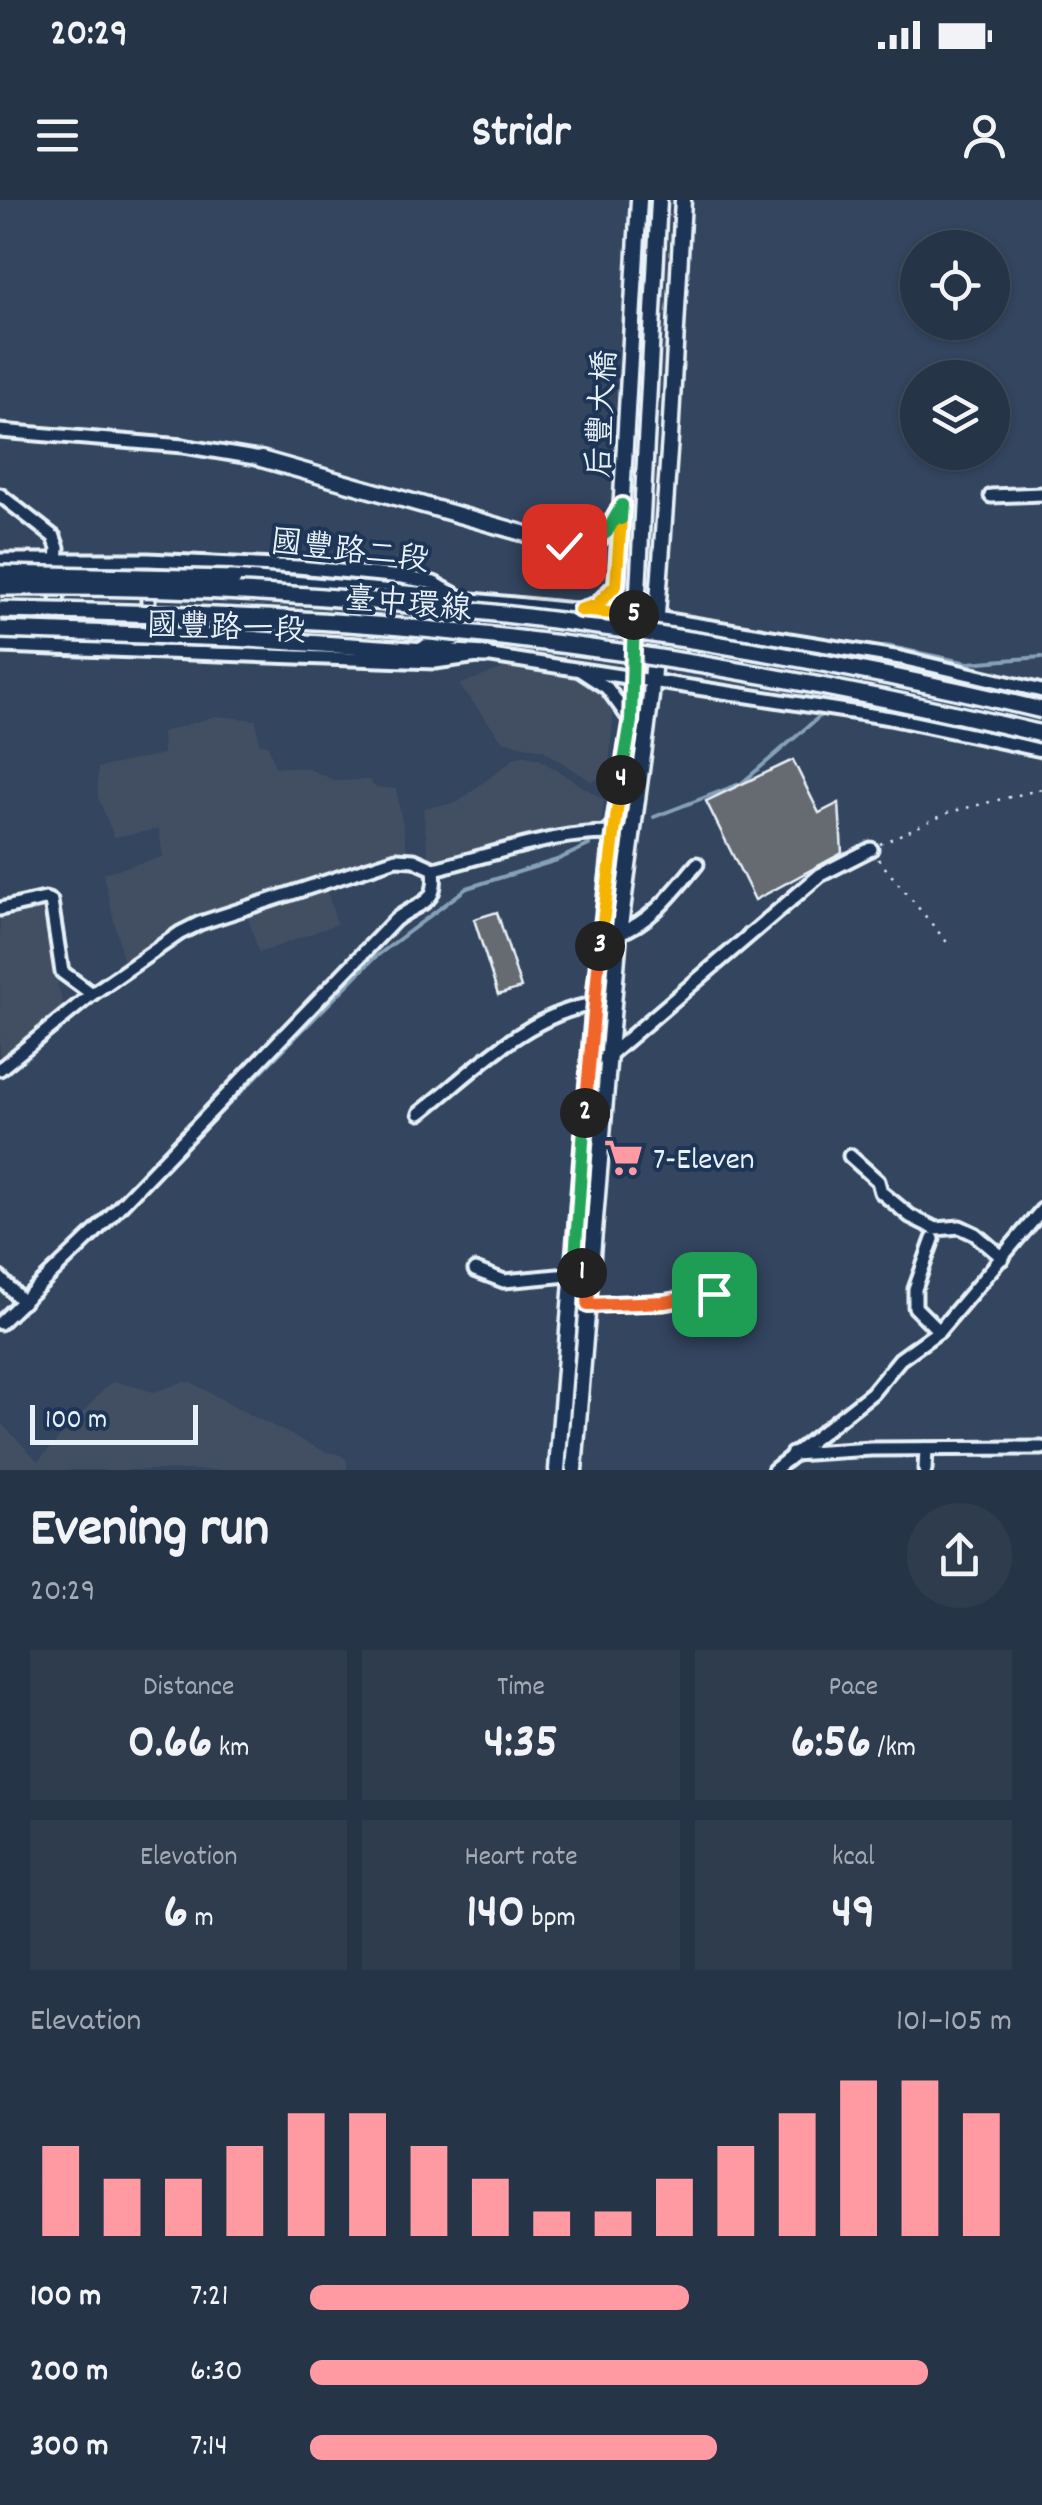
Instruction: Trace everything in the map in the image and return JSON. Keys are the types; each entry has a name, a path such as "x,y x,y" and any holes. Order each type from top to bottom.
{"highway":[{"path":"0,574 232,579 463,599"},
{"name":"臺中環線","path":"0,587 152,589 465,610 740,647 891,674 1042,710"},
{"name":"臺中環線","path":"0,610 148,612 348,623 533,642 830,686 1042,734"},
{"path":"423,649 488,626 634,642"},
{"path":"0,630 232,638 485,655"}],"main road":[{"name":"后豐大橋","path":"580,610 597,605 616,585 639,200"},
{"name":"后豐大橋","path":"582,1273 589,1059 612,832 631,721 659,200"},
{"path":"558,1470 651,678 683,200"},
{"path":"261,458 564,546 589,547 607,532 622,505"},
{"path":"574,1470 588,1305 582,1273"}],"street":[{"path":"0,431 183,446 261,458"},
{"path":"991,496 1042,494"},
{"path":"0,495 54,538 58,548 58,646"},
{"name":"國豐路二段","path":"0,560 298,566 402,577 434,583 463,599 656,618 901,658 1042,690"},
{"path":"148,560 148,650"},
{"path":"634,642 914,691 1042,722"},
{"name":"國豐路一段","path":"0,646 435,662 485,655 568,666"},
{"path":"568,666 908,722 1042,750"},
{"path":"568,666 583,671 607,688 631,721"},
{"path":"908,722 914,691"},
{"path":"0,1069 92,994 200,923 396,859 414,860 434,869 563,838 612,832 632,835"},
{"path":"589,1059 607,1057 820,875 871,849"},
{"path":"619,933 652,913 697,864"},
{"path":"0,1323 96,1231 395,920 432,896 436,889 434,869"},
{"path":"0,909 45,899 52,901 62,972 92,994"},
{"path":"420,1113 542,1021 574,1007 594,1004"},
{"path":"850,1156 878,1181 881,1192 910,1216 936,1229 960,1227 976,1234 1004,1258"},
{"path":"774,1470 872,1393 900,1359 939,1331 1042,1210"},
{"path":"932,1239 915,1289 915,1307 939,1331"},
{"path":"475,1270 504,1281 582,1273"},
{"path":"0,1278 23,1302"},
{"path":"588,1305 664,1302 714,1294"},
{"path":"792,1454 1042,1448"},
{"path":"925,1470 926,1449"}],"path":[{"path":"950,946 871,849 950,812 1042,789"}],"shaded area":[{"path":"540,661 607,680 613,686 608,778 591,781 543,750 503,741 459,685 512,665"},
{"path":"216,716 256,720 259,744 268,745 275,767 307,768 336,781 369,780 375,787 396,789 408,854 393,855 323,878 337,924 259,953 244,905 196,918 124,964 103,873 163,857 159,829 114,837 98,797 98,768 163,754 162,732"},
{"path":"516,757 539,759 604,800 601,825 436,865 429,863 423,808 457,803"},
{"path":"50,905 57,950 51,952 64,1012 0,1064 0,914"},
{"path":"191,1382 236,1408 326,1452 338,1454 347,1460 347,1470 0,1470 0,1422 38,1461 110,1383 154,1392"}],"building":[{"path":"793,760 819,813 839,803 842,853 755,900 706,801"},
{"path":"497,912 521,988 498,995 474,919"}],"waterway":[{"path":"868,667 886,646 968,663 1042,657"},
{"path":"654,817 742,783 827,710"},
{"path":"128,1206 374,958 467,888 557,860 589,845"}],"place":[{"name":"7-Eleven","path":"623,1157"}],"route":[{"path":"564,546 589,547 607,532 622,505 616,585 597,605 580,610 636,616 631,721 612,832 594,1004 574,1273 590,1273 588,1305 664,1302 714,1294"}]}
